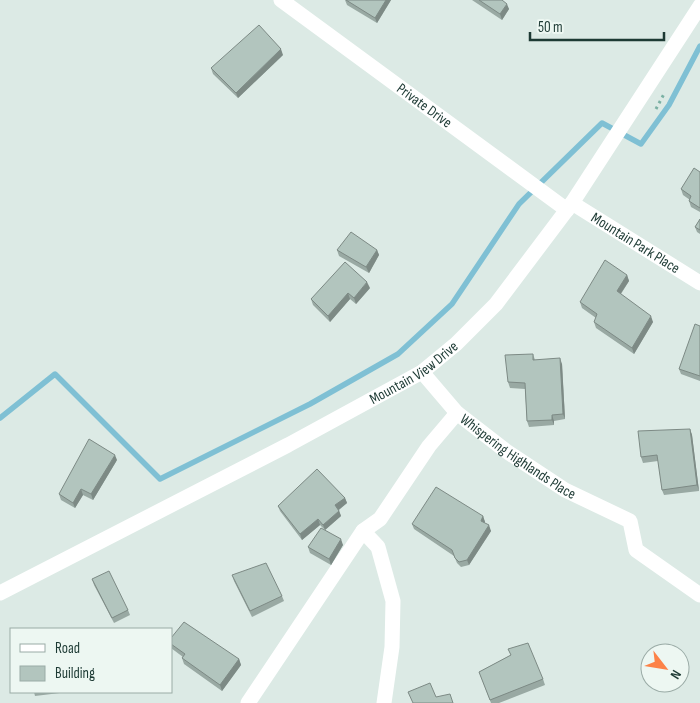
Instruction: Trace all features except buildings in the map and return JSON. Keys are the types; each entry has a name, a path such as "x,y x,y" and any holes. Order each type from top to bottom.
{"street":[{"name":"Private Drive","path":"281,0 569,206"},
{"name":"Mountain View Drive","path":"0,593 288,444 422,372 456,344 496,304 569,206 700,6"},
{"name":"Mountain Park Place","path":"569,206 700,283"},
{"name":"Whispering Highlands Place","path":"422,372 457,413 506,451 565,490 630,521 636,550 700,596"},
{"path":"248,703 363,531 380,519 429,446 457,413"},
{"path":"363,531 378,547 392,601 392,647 384,703"}],"waterway":[{"path":"0,418 55,374 160,479 310,404 398,354 452,304 519,204 602,123 641,144 669,105 700,46"}]}
